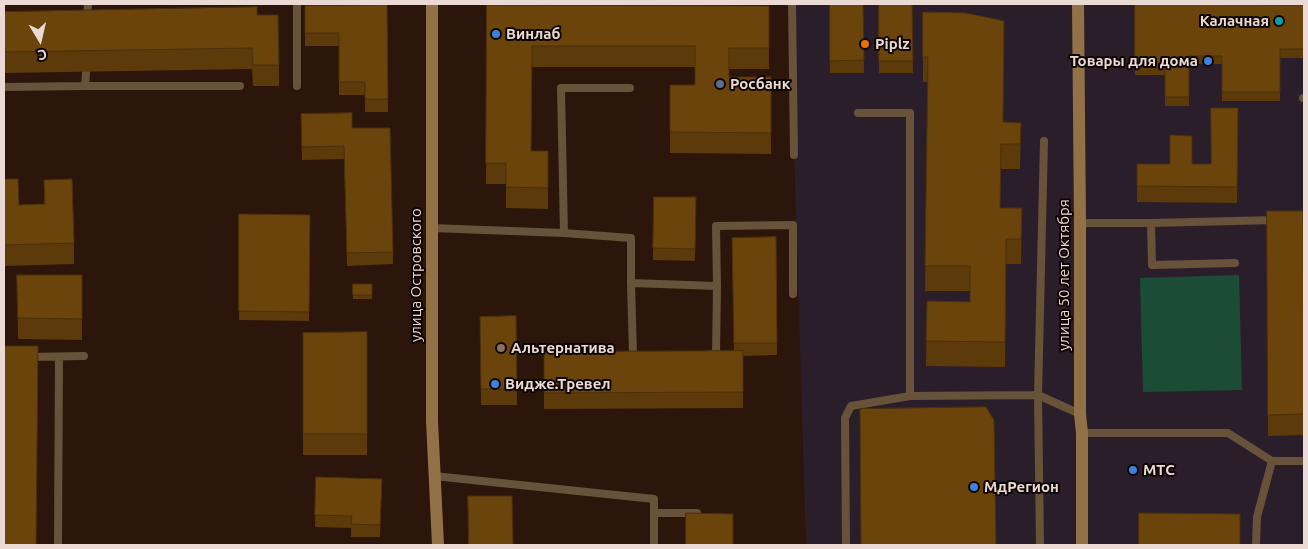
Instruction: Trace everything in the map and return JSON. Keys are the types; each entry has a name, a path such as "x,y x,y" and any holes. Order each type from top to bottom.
{"main road":[{"name":"улица Островского","path":"432,4 432,421 438,545"},
{"name":"улица 50 лет Октября","path":"1078,4 1082,545"}],"lane":[{"path":"87,28 88,4"},
{"path":"297,4 297,86"},
{"path":"792,4 794,155"},
{"path":"85,86 86,74"},
{"path":"4,86 240,86"},
{"path":"564,232 561,88 630,88"},
{"path":"858,113 910,113 910,396"},
{"path":"1040,545 1038,395 1044,141"},
{"path":"1080,223 1285,220"},
{"path":"1151,223 1152,265 1235,263"},
{"path":"707,354 716,354 716,226 793,225 793,294"},
{"path":"432,228 564,232 631,238 632,355 651,355"},
{"path":"630,284 717,286"},
{"path":"22,357 84,356"},
{"path":"58,545 59,357"},
{"path":"846,545 845,418 851,406 910,396 1038,395 1080,414"},
{"path":"1082,433 1228,434 1272,461 1304,461"},
{"path":"1256,545 1257,516 1272,461"},
{"path":"434,476 654,499 654,545"},
{"path":"654,513 704,514"}],"shaded area":[{"path":"791,4 1304,4 1304,545 806,545"}],"green space":[{"path":"1239,275 1242,390 1143,392 1140,278"}],"building":[{"path":"830,4 863,4 864,60 830,61"},
{"path":"879,4 912,4 913,61 879,61"},
{"name":"Товары для дома","path":"1135,4 1304,5 1304,49 1280,49 1280,92 1222,92 1222,56 1189,56 1189,97 1165,97 1165,67 1135,66"},
{"path":"387,5 388,99 365,99 365,82 339,82 339,33 305,33 305,6"},
{"path":"487,5 769,6 769,48 729,48 729,77 771,77 771,133 670,132 670,85 695,85 695,46 532,46 531,151 548,151 548,188 506,187 506,163 486,163"},
{"path":"257,7 257,15 278,15 279,65 253,65 252,48 4,52 4,12"},
{"path":"923,12 966,13 1004,21 1003,122 1021,123 1020,144 1001,144 1000,208 1022,208 1021,239 1006,239 1005,342 926,341 927,301 970,302 970,266 925,266 928,57 923,57"},
{"path":"1211,108 1238,108 1237,187 1137,186 1137,164 1170,164 1170,135 1192,136 1192,164 1211,164"},
{"path":"352,113 352,128 390,128 393,252 347,253 344,146 302,147 301,114"},
{"path":"4,179 18,179 19,205 45,204 44,180 72,179 74,243 4,245"},
{"path":"654,197 696,197 695,249 653,248"},
{"path":"1267,211 1303,211 1304,414 1268,415"},
{"path":"239,214 310,215 309,312 239,311"},
{"path":"776,237 777,343 734,343 732,238"},
{"path":"17,275 82,275 82,319 18,318"},
{"path":"353,284 372,284 372,295 353,295"},
{"path":"516,316 517,389 481,389 480,317"},
{"path":"367,332 367,434 303,434 303,333"},
{"path":"4,346 38,346 36,545 4,545"},
{"path":"743,351 743,392 544,393 544,352"},
{"path":"986,407 994,420 996,545 861,545 860,409"},
{"path":"316,477 382,479 380,525 351,524 352,516 315,515"},
{"path":"468,496 512,496 513,545 469,545"},
{"path":"686,513 733,514 733,545 686,545"},
{"path":"1139,513 1240,514 1240,545 1139,545"}],"place":[{"name":"Калачная","path":"1279,21"},
{"name":"Винлаб","path":"496,34"},
{"name":"Piplz","path":"865,44"},
{"name":"Товары для дома","path":"1208,61"},
{"name":"Росбанк","path":"720,84"},
{"name":"Альтернатива","path":"501,348"},
{"name":"Видже.Тревел","path":"495,384"},
{"name":"МТС","path":"1133,470"},
{"name":"МдРегион","path":"974,487"}]}
